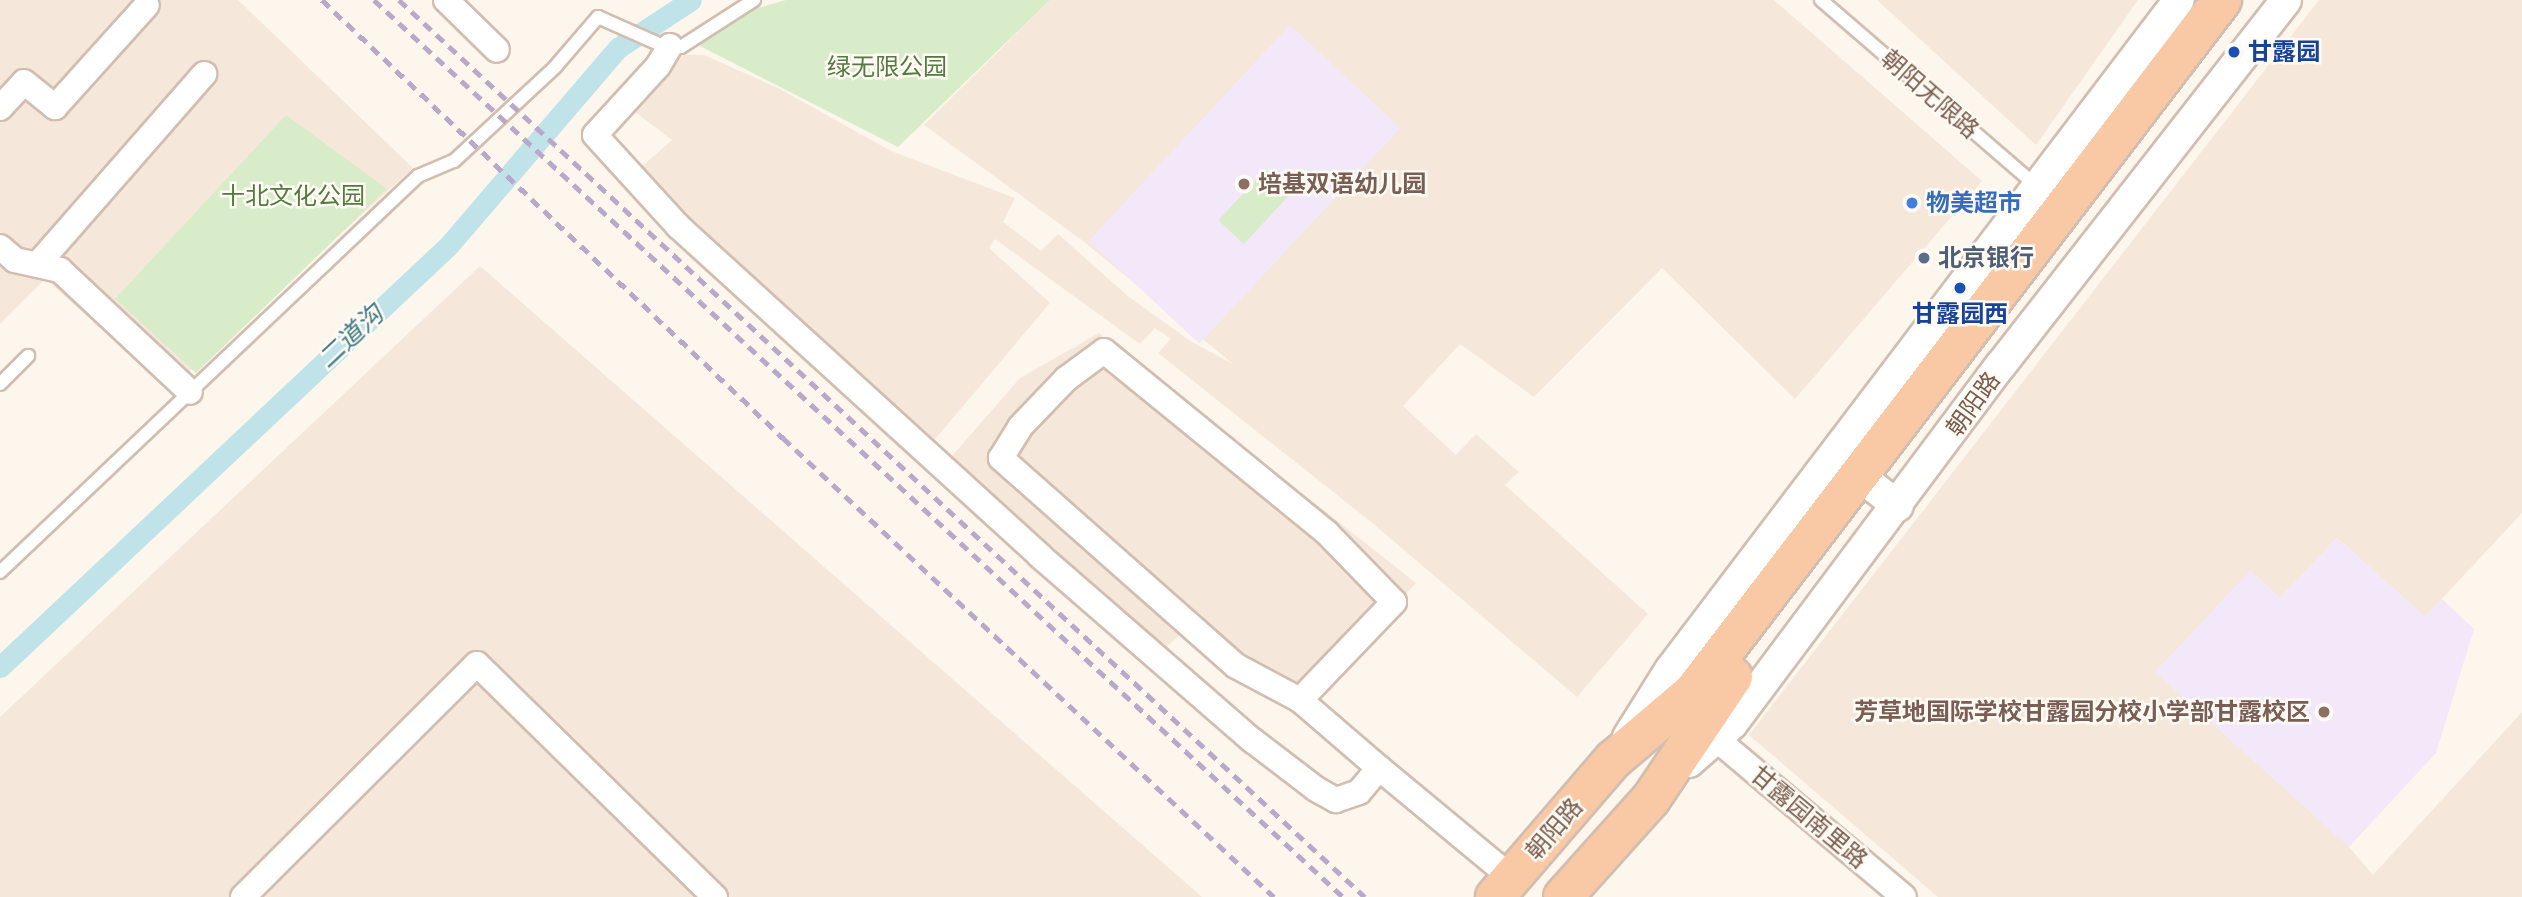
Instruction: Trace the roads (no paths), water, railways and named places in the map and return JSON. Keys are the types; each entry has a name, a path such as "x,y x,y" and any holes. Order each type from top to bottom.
{"highway":[{"name":"朝阳路","path":"1563,897 1651,799 1710,708 1867,481 2222,0"},
{"name":"朝阳路","path":"1503,887 1613,760 1693,692 1867,481 2251,0"}],"street":[{"path":"446,0 497,50"},
{"name":"朝阳路","path":"1651,799 1714,737 1732,724 1867,481 2038,187 2179,0"},
{"name":"朝阳路","path":"1867,481 2001,365 2286,0"},
{"path":"0,108 24,82 55,107 147,5"},
{"path":"665,46 658,66 595,135 679,227 1040,556 1262,748 1316,789 1336,800 1359,792 1379,768"},
{"path":"37,265 204,74"},
{"path":"0,247 15,260 60,270 190,392"},
{"path":"1300,700 1394,602 1327,533 1104,351 1066,379 1020,427 1001,458 1236,666 1300,700 1379,768 1503,887"},
{"path":"243,897 477,664 715,897"},
{"name":"甘露园南里路","path":"1714,737 1904,897"}],"lane":[{"path":"0,572 418,176 454,161 464,152 555,67 598,17 665,46 681,47 754,0"},
{"name":"朝阳无限路","path":"1821,0 2038,187"},
{"path":"0,384 28,356"}],"waterway":[{"name":"二道沟","path":"0,667 449,245 618,48 691,0"}],"railway":[{"path":"322,0 783,438 1274,897"},
{"path":"374,0 1343,897"},
{"path":"399,0 1365,897"}],"place":[{"name":"甘露园","path":"2234,52"},
{"name":"培基双语幼儿园","path":"1244,184"},
{"name":"物美超市","path":"1912,203"},
{"name":"北京银行","path":"1924,258"},
{"name":"甘露园西","path":"1960,288"},
{"name":"芳草地国际学校甘露园分校小学部甘露校区","path":"2324,712"}],"park label":[{"name":"绿无限公园","path":"887,67"},
{"name":"十北文化公园","path":"293,196"}]}
